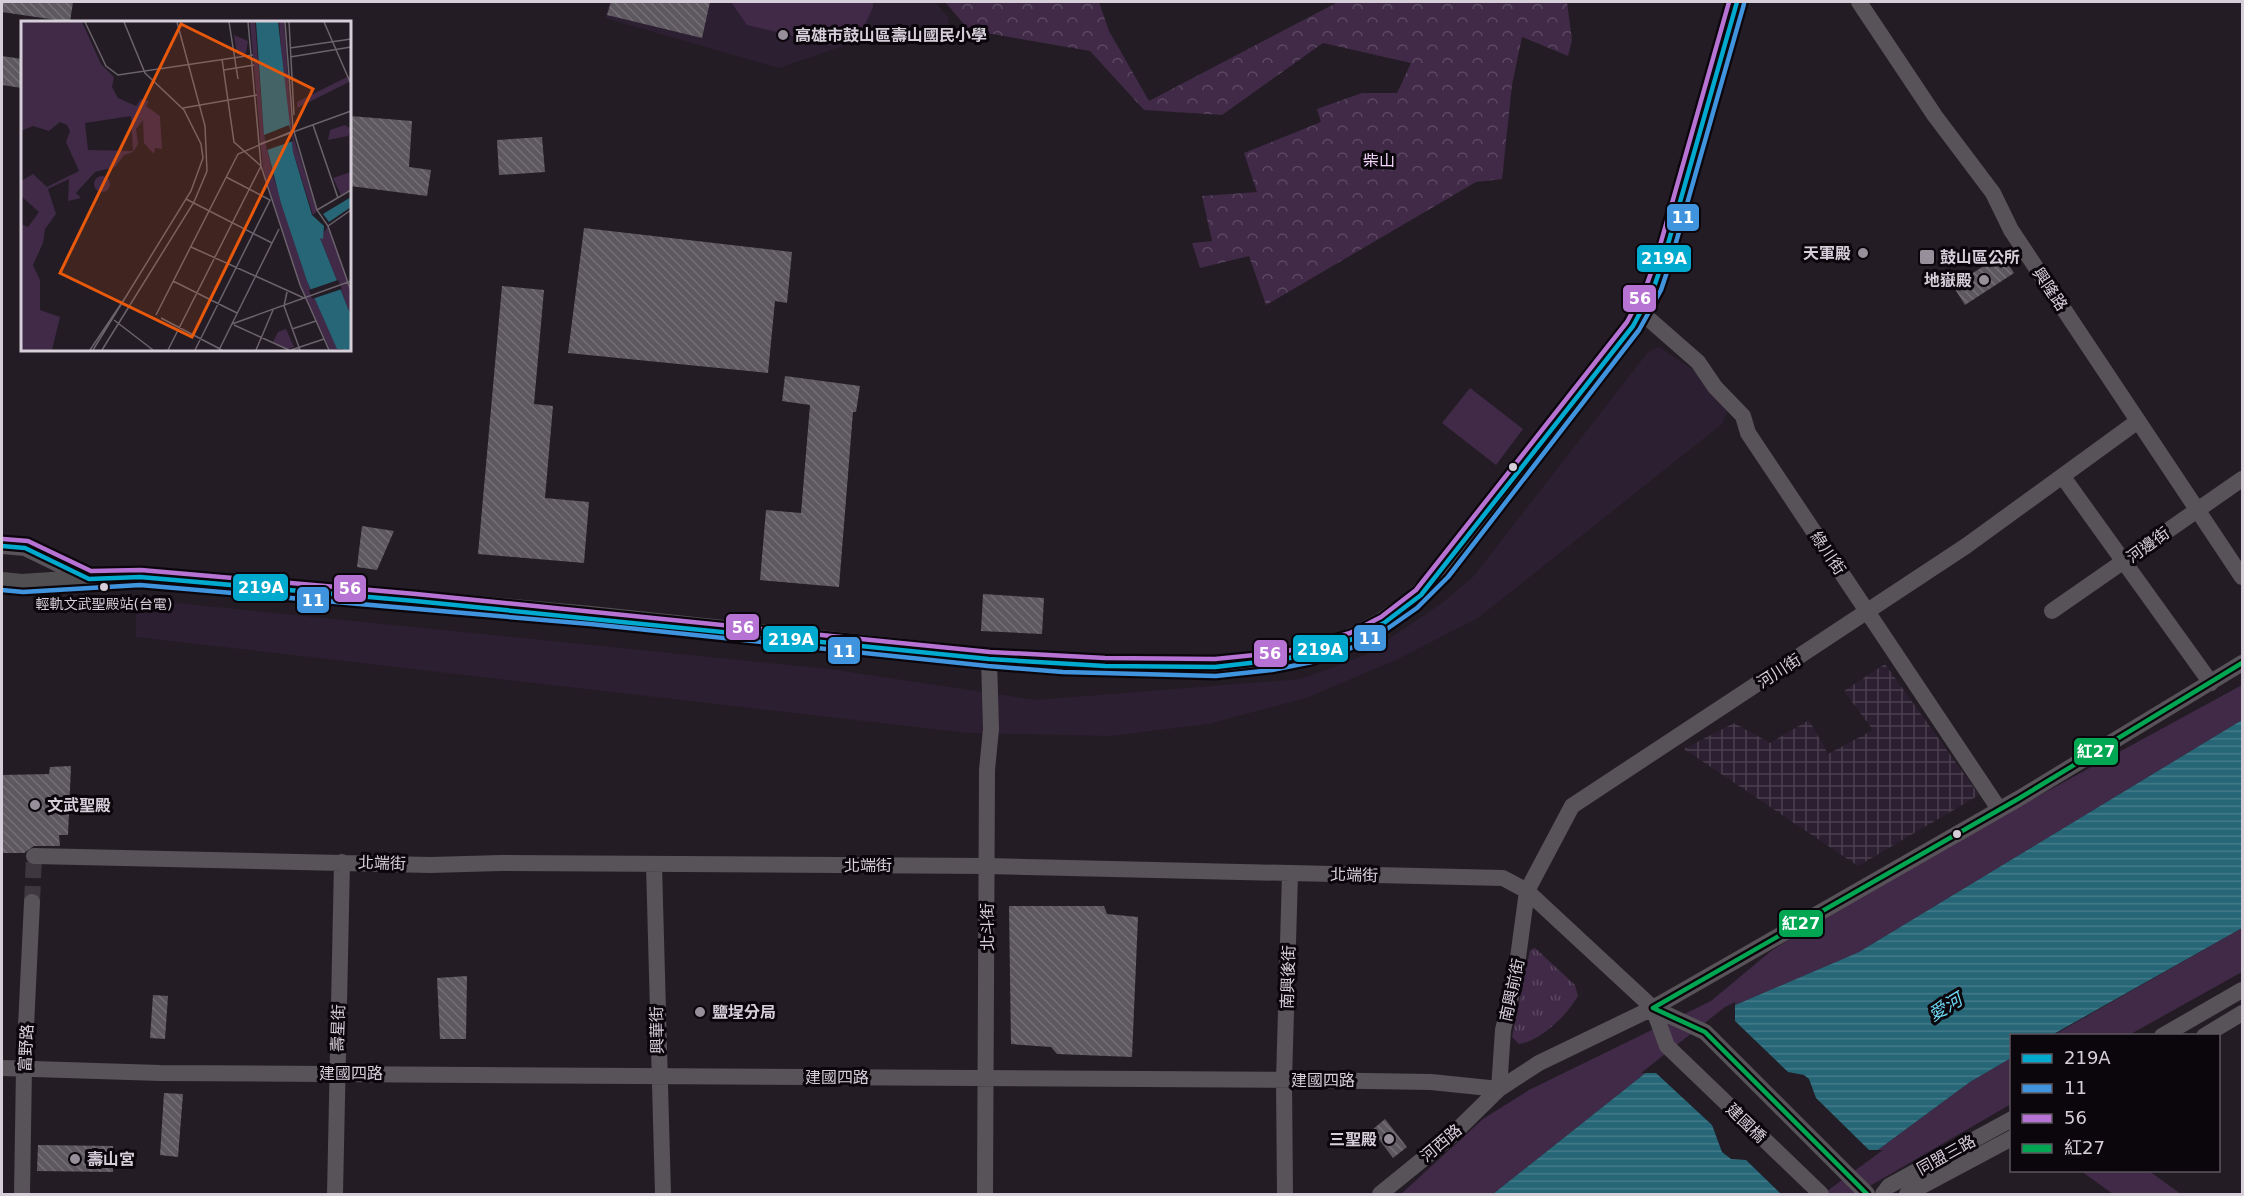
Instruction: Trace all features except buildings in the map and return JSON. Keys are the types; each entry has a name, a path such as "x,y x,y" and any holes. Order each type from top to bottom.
{"street":[{"path":"2,583 22,585 140,577 415,600 1064,665 1216,669 1271,663 1310,655 1346,642 1381,624 1413,602 1442,572 1642,313 1665,258 1737,2"},
{"name":"興隆路","path":"1859,2 1935,116 1993,193 2011,230 2242,577"},
{"name":"綠川街","path":"1642,313 1698,362 1715,387 1743,416 1749,433 1998,809"},
{"name":"河川街","path":"1527,891 1572,806 1867,612 2062,477 2138,421"},
{"path":"2062,477 2211,683"},
{"name":"河邊街","path":"2052,611 2242,479"},
{"path":"2,546 25,548 89,579"},
{"name":"北斗街","path":"985,1194 987,764 991,729 989,659"},
{"path":"1499,1089 1539,1064 1653,1008 1998,809 2242,663"},
{"name":"北端街","path":"34,856 430,865 501,863 987,866 1503,878 1527,891 1653,1008"},
{"name":"壽星街","path":"335,1194 342,862"},
{"name":"興華街","path":"654,865 663,1194"},
{"name":"南興後街","path":"1285,1194 1284,1080 1290,874"},
{"name":"南興前街","path":"1499,1089 1503,1030 1515,980 1527,891"},
{"name":"富野路","path":"22,1194 24,1068 32,902"},
{"path":"2164,1034 2242,990"},
{"path":"1653,1008 1705,1032 1850,1174 1867,1194"},
{"name":"建國橋","path":"1653,1008 1659,1029 1672,1051 1821,1194"},
{"path":"2206,1034 2242,1013"},
{"name":"建國四路","path":"2,1068 160,1073 986,1077 1431,1082 1499,1089"},
{"name":"河西路","path":"1380,1194 1455,1133 1499,1089"},
{"name":"同盟三路","path":"1883,1194 1889,1186 2010,1120"},
{"name":"同盟三路","path":"1907,1194 2010,1139"}],"shaded area":[{"name":"高雄市鼓山區壽山國民小學","path":"609,2 935,2 948,17 948,28 852,43 779,68 605,18"},
{"path":"1659,347 1692,369 1729,407 1722,424 1478,618 1396,660 1306,698 1208,724 1111,736 968,733 136,637 136,599 829,669 1036,700 1301,679 1365,655 1442,603 1473,577 1648,352"},
{"path":"1885,664 1979,795 1858,866 1684,749 1734,723 1770,743 1809,720 1828,754 1873,730 1844,691"}],"green space":[{"path":"731,2 873,2 873,7 863,29 830,45 747,25"},
{"name":"柴山","path":"945,2 1099,2 1109,31 1149,101 1338,2 1567,2 1572,40 1568,56 1522,37 1512,85 1502,179 1476,182 1266,305 1249,256 1200,268 1192,243 1212,241 1202,196 1257,192 1244,153 1321,122 1317,109 1362,93 1397,93 1411,63 1323,43 1222,115 1144,110 1090,51 969,30"},
{"path":"1470,388 1523,429 1496,465 1442,423"},
{"path":"2242,685 2242,720 1859,952 1726,1009 1493,1194 1401,1194 1483,1119 1529,1090 1711,1001 1771,951 1806,929 2018,807"},
{"path":"2242,928 2242,972 2131,1034 2056,1034"},
{"path":"1535,948 1575,985 1578,996 1553,1026 1536,1038 1519,1044 1512,1037 1530,950"},
{"path":"2010,1059 2010,1105 1856,1194 1818,1194 1970,1082"},
{"path":"2082,1172 2150,1172 2181,1194 2113,1194"}],"water":[{"name":"愛河","path":"2242,720 2242,928 2054,1034 2010,1034 2010,1059 1970,1082 1818,1194 1493,1194 1726,1009 1859,952"}],"pier":[{"path":"1735,1002 1735,1021 1788,1072 1804,1075 1809,1079 1816,1098 1869,1150 1883,1150 1823,1194 1781,1194 1746,1160 1731,1159 1722,1152 1712,1125 1656,1073 1641,1073 1725,1007"}],"tunnel":[{"path":"32,902 34,856"}],"transit line":[{"name":"56","path":"3,539 28,541 91,571 141,570 416,594 990,652 1105,658 1215,659 1284,652 1350,633 1381,617 1416,590 1627,322 1647,284 1657,256 1729,2"},
{"name":"219A","path":"2,546 25,548 89,579 140,577 415,601 989,659 1105,666 1215,667 1286,659 1353,639 1384,623 1421,595 1633,326 1654,287 1664,258 1737,2"},
{"name":"11","path":"2,590 23,592 140,585 590,624 1063,672 1216,676 1272,670 1312,662 1349,649 1384,631 1417,608 1448,577 1639,330 1661,290 1671,260 1744,4"},
{"name":"紅27","path":"1653,1008 2018,799 2242,663"},
{"name":"紅27","path":"1653,1008 1705,1032 1867,1194"}],"place":[{"name":"高雄市鼓山區壽山國民小學","path":"783,35"},
{"name":"天軍殿","path":"1863,253"},
{"name":"鼓山區公所","path":"1927,257"},
{"name":"地嶽殿","path":"1984,280"},
{"name":"輕軌文武聖殿站(台電)","path":"104,587"},
{"name":"文武聖殿","path":"35,805"},
{"name":"鹽埕分局","path":"700,1012"},
{"name":"三聖殿","path":"1389,1139"},
{"name":"壽山宮","path":"75,1159"}]}
